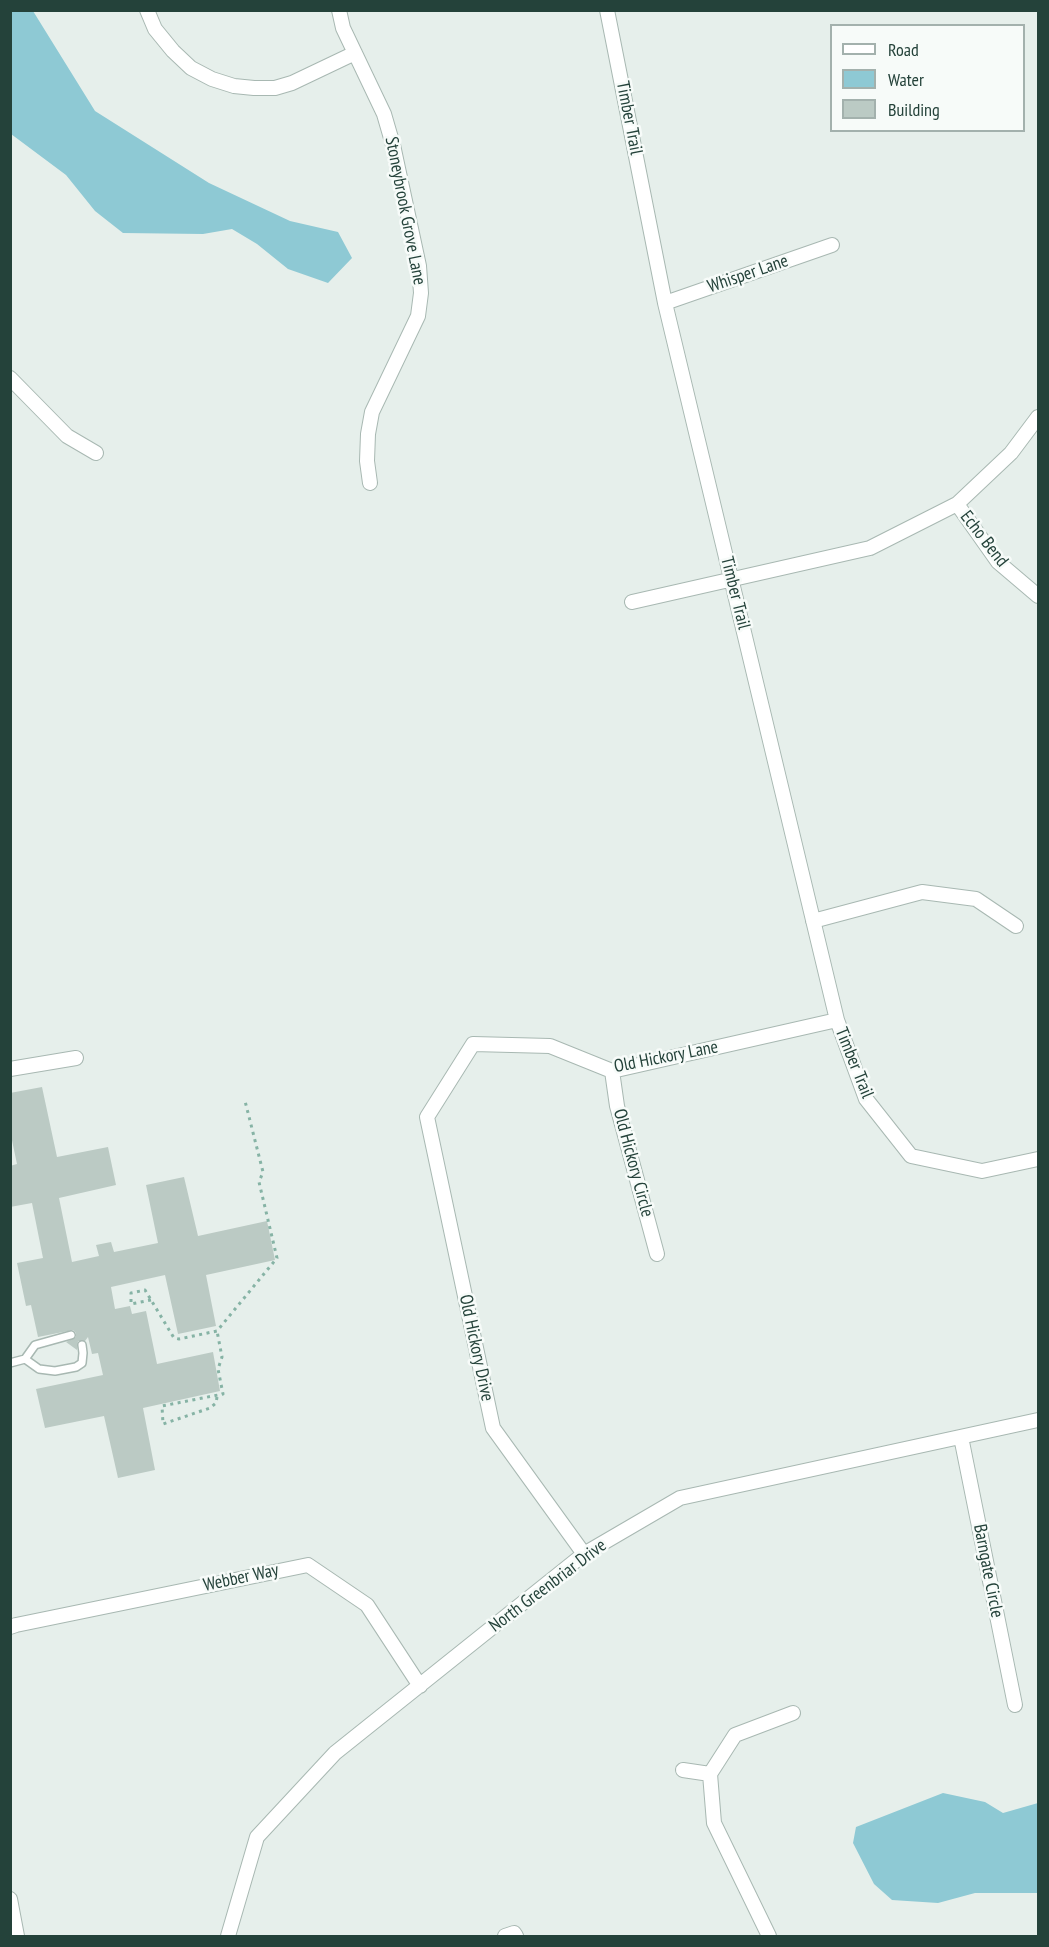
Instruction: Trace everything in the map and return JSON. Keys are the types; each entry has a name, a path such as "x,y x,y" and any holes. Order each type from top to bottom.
{"street":[{"path":"147,10 155,29 191,68 212,79 234,86 275,88 292,83 355,53"},
{"name":"Stoneybrook Grove Lane","path":"339,10 344,28 384,114 393,145 419,266 422,293 418,316 372,412 367,461 370,483"},
{"name":"Timber Trail","path":"607,10 665,303 837,1020 866,1099 910,1156 982,1171 1038,1159"},
{"name":"Whisper Lane","path":"665,303 832,244"},
{"path":"10,378 67,436 96,453"},
{"path":"632,602 870,548 957,504 1011,453 1038,417"},
{"name":"Echo Bend","path":"957,504 998,561 1038,596"},
{"path":"813,921 922,892 975,899 1016,926"},
{"name":"Old Hickory Lane","path":"427,1117 473,1044 550,1046 612,1071 837,1020"},
{"path":"10,1069 76,1058"},
{"name":"Old Hickory Circle","path":"612,1071 617,1106 657,1254"},
{"name":"Old Hickory Drive","path":"427,1117 493,1428 584,1554"},
{"name":"North Greenbriar Drive","path":"228,1936 257,1837 335,1754 584,1554 680,1498 1038,1420"},
{"name":"Barngate Circle","path":"961,1437 1015,1705"},
{"name":"Webber Way","path":"10,1627 308,1565 367,1605 420,1686"},
{"path":"769,1936 714,1823 710,1774 735,1735 793,1713"},
{"path":"683,1770 710,1774"},
{"path":"10,1899 17,1936"},
{"path":"505,1936 514,1933 516,1936"}],"lane":[{"path":"10,1363 25,1359 35,1345 70,1335"},
{"path":"25,1359 39,1369 55,1371 76,1367 82,1363 82,1345"}],"path":[{"path":"151,1300 131,1304 131,1293 145,1290 174,1338 217,1331 277,1258 259,1182 263,1172 245,1101"},
{"path":"217,1331 222,1357 218,1369 223,1395 162,1406 163,1424 210,1408 216,1403 217,1397"}],"water":[{"path":"10,11 33,11 95,111 209,183 290,221 338,232 352,258 328,283 288,269 257,244 232,229 203,234 123,233 95,211 66,175 11,134"},
{"path":"943,1793 985,1802 1003,1813 1038,1803 1038,1893 975,1893 938,1903 892,1900 874,1884 853,1843 856,1827"}],"building":[{"path":"42,1087 57,1157 108,1147 116,1185 59,1198 72,1262 99,1256 96,1245 111,1242 114,1252 158,1243 146,1185 184,1177 198,1236 267,1221 275,1260 206,1275 216,1326 178,1334 165,1275 111,1287 115,1309 130,1306 132,1314 146,1311 157,1364 213,1352 220,1391 143,1408 155,1470 118,1478 104,1416 45,1428 36,1389 103,1375 98,1353 92,1354 88,1337 85,1341 78,1341 77,1350 66,1342 76,1337 73,1330 38,1337 31,1305 26,1306 17,1263 43,1258 32,1203 10,1207 10,1166 17,1164 10,1131 10,1093"}]}
